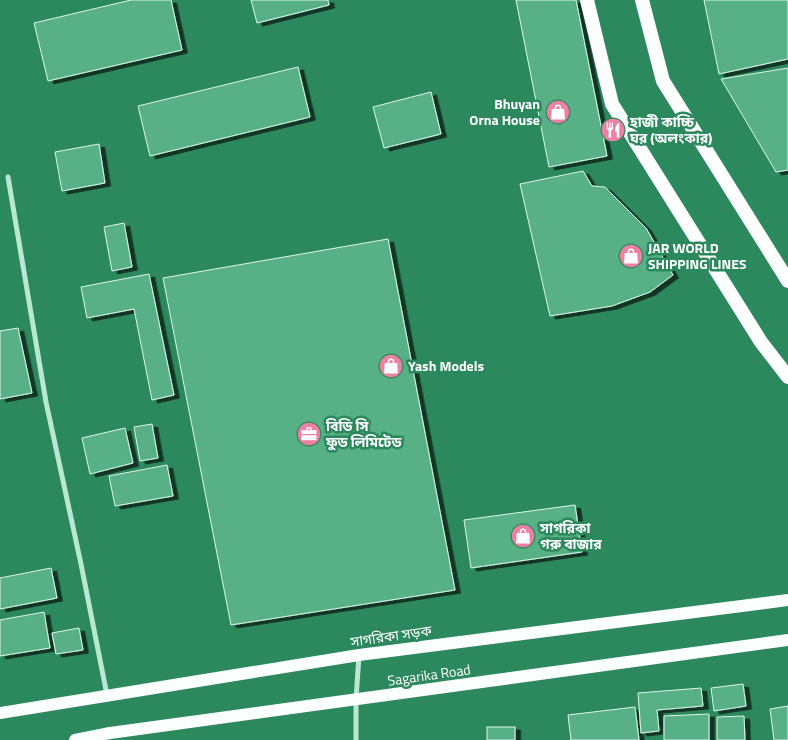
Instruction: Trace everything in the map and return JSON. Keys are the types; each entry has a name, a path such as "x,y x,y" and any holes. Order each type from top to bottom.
{"highway":[{"path":"587,0 612,104 756,333 788,378"},
{"path":"642,0 663,81 788,281"}],"main road":[{"name":"সাগরিকা সড়ক","path":"0,712 359,655 788,600"},
{"name":"Sagarika Road","path":"75,740 110,733 788,640"}],"street":[{"path":"8,177 46,402 108,695"},
{"path":"356,740 359,655"}],"building":[{"path":"131,0 171,0 182,50 48,81 34,23"},
{"path":"251,0 328,0 329,5 257,23"},
{"path":"516,0 576,0 607,156 549,167"},
{"path":"704,0 788,0 788,59 719,74"},
{"path":"298,67 310,117 150,156 138,106"},
{"path":"788,68 788,170 776,172 721,79"},
{"path":"431,92 441,134 384,148 373,107"},
{"path":"99,144 105,183 62,191 55,152"},
{"path":"583,171 592,186 605,187 646,228 673,275 650,292 612,306 550,316 520,184"},
{"path":"124,223 132,267 112,271 104,227"},
{"name":"বিডি সি ফুড লিমিটেড","path":"388,239 455,590 231,625 163,278"},
{"path":"149,274 174,395 152,400 134,309 87,318 81,287"},
{"path":"18,328 32,393 0,399 0,331"},
{"path":"152,424 158,458 140,461 134,427"},
{"path":"125,428 133,463 90,474 82,438"},
{"path":"167,465 173,496 115,506 109,476"},
{"name":"সাগরিকা গরু বাজার","path":"575,505 582,552 471,568 464,520"},
{"path":"51,568 57,598 0,609 0,578"},
{"path":"44,612 50,648 0,656 0,620"},
{"path":"79,628 83,650 56,654 52,633"},
{"path":"743,684 746,706 714,711 711,688"},
{"path":"701,688 703,706 657,710 659,731 641,733 638,693"},
{"path":"788,706 788,740 774,740 770,709"},
{"path":"635,707 639,740 571,740 568,715"},
{"path":"709,714 709,740 664,740 664,716"},
{"path":"744,716 745,740 717,740 717,717"},
{"path":"487,727 515,727 515,740 487,740"}],"place":[{"name":"Bhuyan Orna House","path":"558,112"},
{"name":"হাজী কাচ্চি ঘর (অলংকার)","path":"613,130"},
{"name":"JAR WORLD SHIPPING LINES","path":"631,256"},
{"name":"Yash Models","path":"391,366"},
{"name":"বিডি সি ফুড লিমিটেড","path":"309,434"},
{"name":"সাগরিকা গরু বাজার","path":"523,536"}]}
